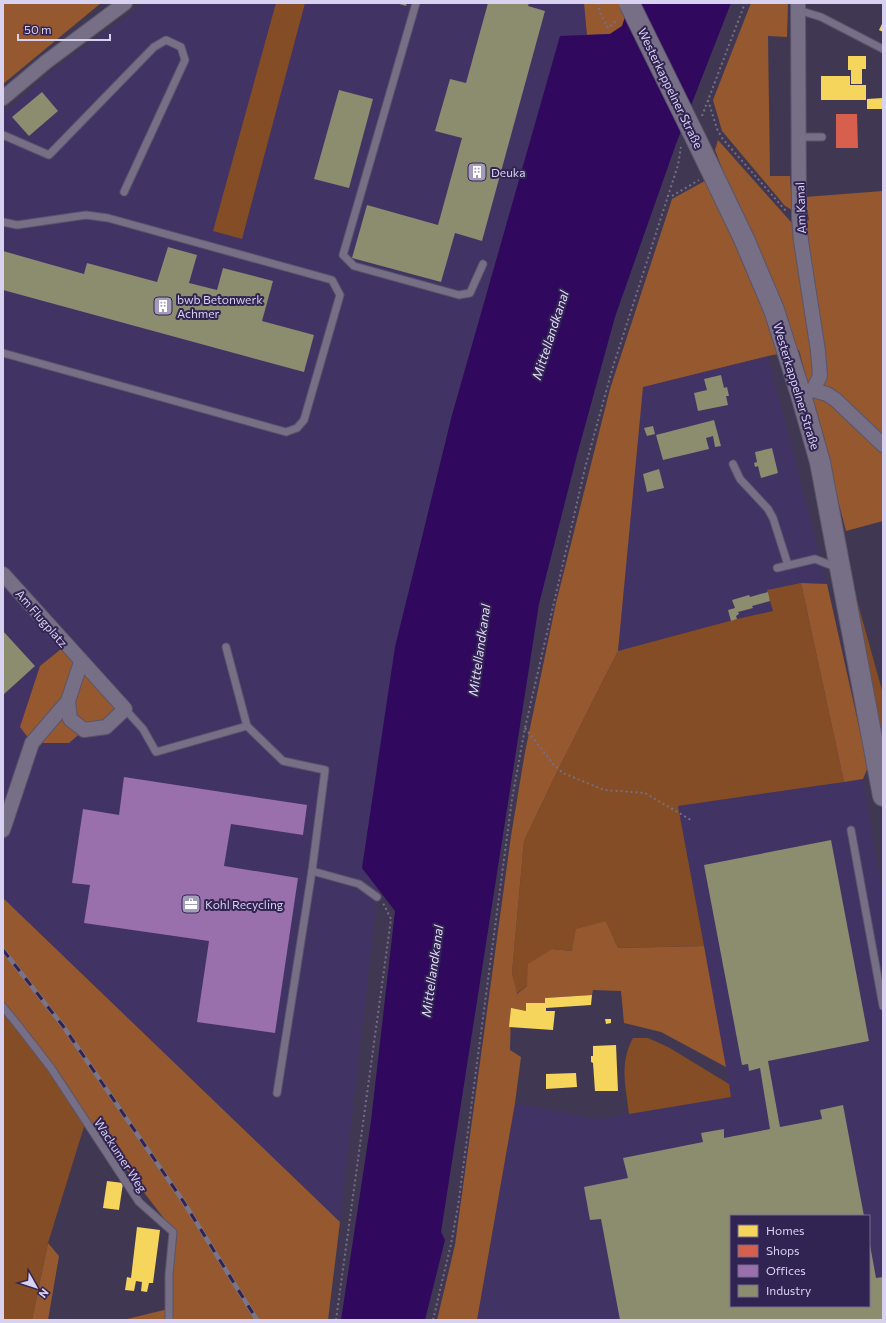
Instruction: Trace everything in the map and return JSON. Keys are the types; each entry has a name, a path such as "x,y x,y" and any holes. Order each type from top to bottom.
{"main road":[{"name":"Westerkappelner Straße","path":"629,3 689,143 744,239 807,393 883,796"}],"street":[{"path":"3,98 46,62 125,3"},
{"name":"Am Kanal","path":"798,6 800,137 799,218 820,376 807,393"},
{"path":"807,393 827,394 836,400 883,445"},
{"name":"Am Flugplatz","path":"3,574 125,709"},
{"path":"3,830 32,743 68,701 81,662"},
{"path":"68,701 70,718 84,730 106,727 125,709"}],"lane":[{"path":"416,3 343,255 354,266 459,295 470,293 483,264"},
{"name":"Am Kanal","path":"798,6 883,49"},
{"path":"3,135 49,155 154,47 166,40 181,47 184,60 124,192"},
{"path":"800,137 822,137"},
{"path":"3,222 17,225 86,215 108,218 332,280 340,295 304,420 297,428 286,432 3,353"},
{"path":"733,464 740,480 768,509 773,518 788,565"},
{"path":"777,568 814,559 840,569"},
{"path":"226,647 247,726 283,761 325,770 312,871 277,1093"},
{"path":"125,709 143,729 156,752 247,726"},
{"path":"851,830 883,1006"},
{"path":"312,871 359,884 377,897"},
{"name":"Wackumer Weg","path":"3,1008 18,1024 51,1068 138,1202 173,1232 169,1274 169,1320"}],"path":[{"path":"598,3 600,13 608,28"},
{"path":"700,121 745,3"},
{"path":"708,100 717,130 722,138 785,211 799,218"},
{"path":"433,1320 451,1244 458,1206 512,799 525,728 585,468 612,370 667,196 678,165 689,143"},
{"path":"667,196 672,196 699,180 703,175"},
{"path":"525,728 554,765 563,773 604,790 645,793 691,820"},
{"path":"336,1320 391,919 385,904 377,897"}],"shaded area":[{"path":"3,3 101,3 3,84"},
{"path":"145,3 584,3 587,35 560,36 452,415 395,647 362,868 377,887 377,897 340,1222 3,898 3,113 54,69"},
{"path":"276,3 305,3 242,239 213,231"},
{"path":"584,3 630,3 622,26 610,34 587,35"},
{"path":"751,3 788,3 787,37 768,36 770,176 790,176 792,210 785,206 722,131 713,100"},
{"path":"718,140 791,222 809,220 805,197 883,191 883,521 846,531 799,350 768,356 643,387 618,651 524,841 512,973 517,994 527,986 528,964 552,949 572,951 576,929 606,921 618,948 704,946 726,1067 661,1032 624,1023 621,991 593,990 592,995 545,998 545,1003 526,1003 526,1011 511,1009 510,1050 521,1057 515,1103 477,1320 437,1320 455,1245 511,836 525,752 556,603 610,389 672,199 723,171 715,150"},
{"path":"768,356 827,584 801,583 768,590 773,611 737,619 618,651 642,387"},
{"path":"845,557 883,694 883,742"},
{"path":"801,583 844,782 678,806 704,946 618,948 606,921 572,951 552,949 527,986 516,994 512,973 524,841 618,651 737,619 773,611 767,590"},
{"path":"801,583 827,584 868,767 863,779 844,782"},
{"path":"66,645 125,709 84,730 69,743 32,743 20,727 40,666"},
{"path":"863,779 883,899 883,1320 477,1320 515,1103 597,1119 731,1097 678,806"},
{"path":"3,898 340,1222 328,1320 123,1320 168,1309 172,1229 3,1008"},
{"path":"3,1008 87,1117 48,1243 32,1320 3,1320"},
{"path":"633,1038 648,1038 668,1047 729,1084 731,1097 629,1114 625,1085 625,1066 626,1057"},
{"path":"48,1243 59,1256 48,1320 32,1320"}],"water":[{"name":"Mittellandkanal","path":"630,3 731,3 676,144 615,317 577,455 539,604 441,1232 445,1240 425,1320 341,1320 371,1121 395,911 362,868 395,647 452,415 560,36 610,34 622,26"}],"building: Homes":[{"path":"883,22 883,32 879,30"},
{"path":"848,56 866,56 866,69 862,69 862,84 851,84 851,70 848,70"},
{"path":"821,76 850,76 850,85 866,85 866,100 821,100"},
{"path":"883,98 883,109 867,109 867,99"},
{"path":"592,995 591,1005 546,1008 546,1011 555,1011 553,1030 509,1027 511,1008 526,1011 526,1003 545,1003 545,998"},
{"path":"605,1019 611,1019 611,1023 606,1024"},
{"path":"616,1045 618,1091 595,1091 593,1063 591,1062 591,1056 593,1056 593,1046"},
{"path":"576,1073 577,1087 546,1089 546,1074"},
{"path":"107,1181 123,1183 119,1210 103,1208"},
{"path":"137,1227 160,1230 153,1283 149,1283 147,1292 141,1291 142,1282 136,1281 134,1291 125,1290 127,1277 131,1278"}],"building: Shops":[{"path":"836,114 857,114 858,148 836,148"}],"building: Offices":[{"name":"Kohl Recycling","path":"124,777 307,805 303,835 231,824 224,866 298,878 275,1033 197,1022 209,941 84,923 90,885 72,883 83,809 119,815"}],"building: Industry":[{"path":"396,3 407,3 406,6"},
{"name":"Deuka","path":"488,3 529,3 528,6 545,11 482,241 455,233 441,282 352,258 367,205 438,225 462,138 435,131 450,79 466,83"},
{"path":"339,90 373,99 349,188 314,179"},
{"path":"42,92 58,111 29,136 12,117"},
{"name":"bwb Betonwerk Achmer","path":"168,247 197,255 189,283 217,290 223,268 273,281 262,321 314,335 304,372 3,290 3,251 84,274 87,263 157,282"},
{"path":"721,375 724,388 727,387 729,396 726,396 728,405 698,411 694,393 707,390 704,379"},
{"path":"714,420 721,446 715,447 713,436 706,438 709,449 663,460 656,435"},
{"path":"653,426 655,434 647,436 644,428"},
{"path":"772,448 778,473 761,478 758,466 755,467 754,463 757,462 755,452"},
{"path":"659,469 664,488 647,492 643,474"},
{"path":"768,592 770,601 738,612 739,614 736,616 737,619 731,621 728,610 735,608 732,600"},
{"path":"3,631 35,666 3,695"},
{"path":"831,840 869,1041 768,1061 780,1127 822,1119 820,1110 843,1105 864,1215 730,1215 730,1307 870,1307 870,1245 876,1278 883,1277 883,1320 620,1320 601,1219 590,1220 584,1187 628,1178 623,1158 703,1142 701,1133 724,1129 724,1138 770,1129 760,1068 749,1071 748,1064 742,1065 704,865"}],"railway":[{"path":"3,950 63,1026 183,1201 257,1320"}],"place":[{"name":"Deuka","path":"477,172"},
{"name":"bwb Betonwerk Achmer","path":"163,306"},
{"name":"Kohl Recycling","path":"191,904"}]}
